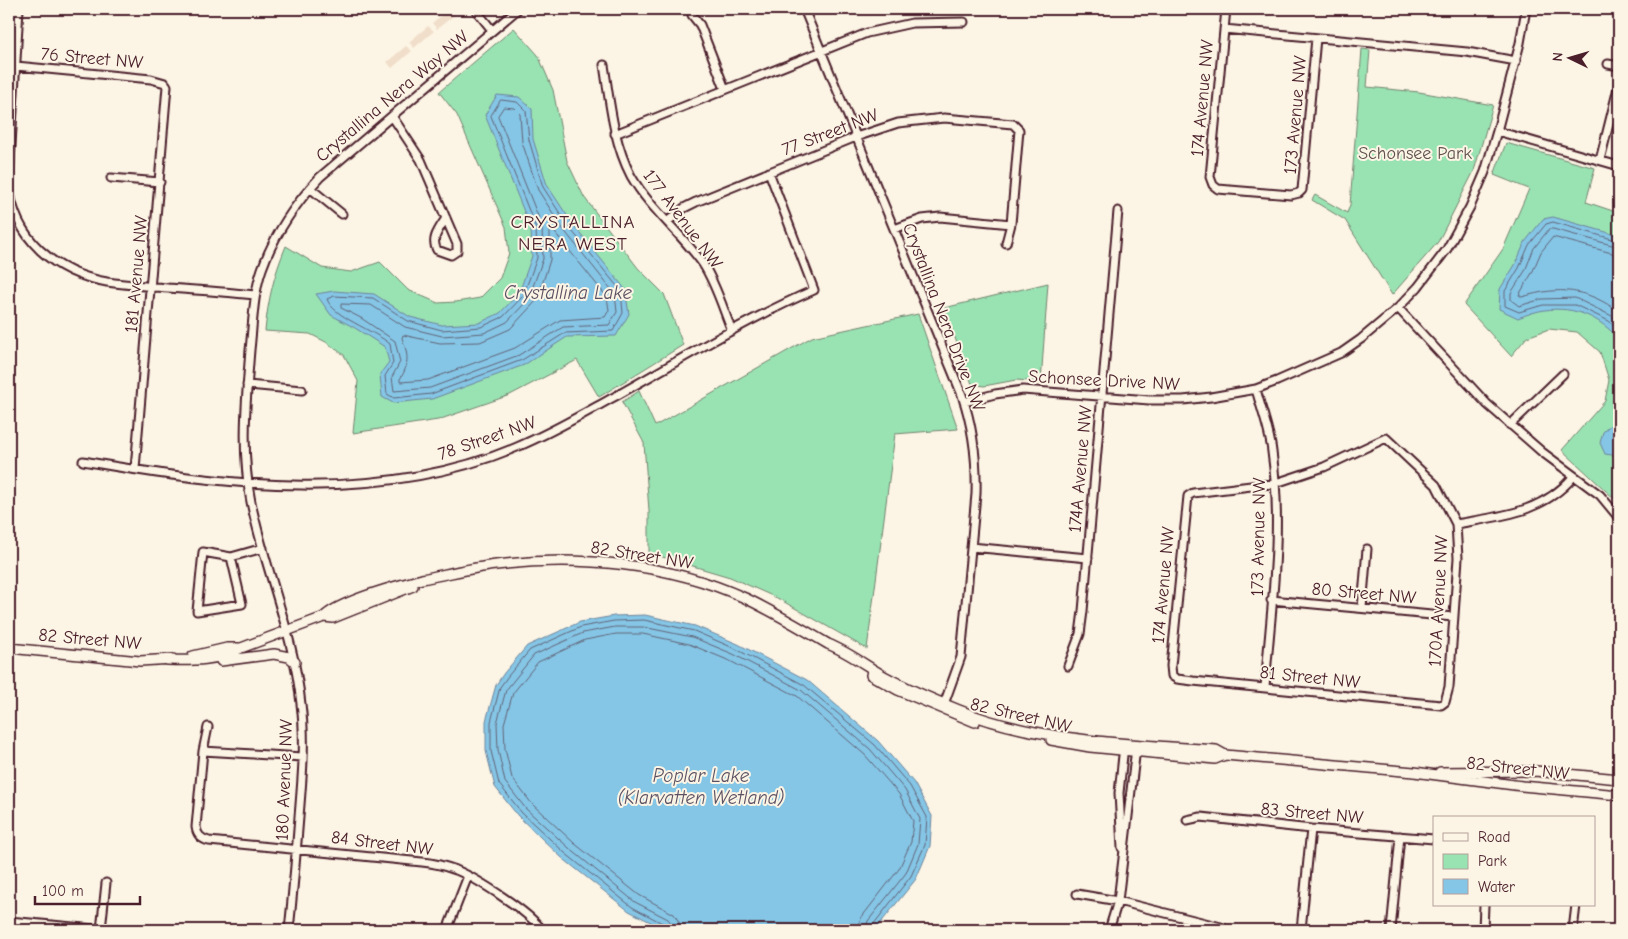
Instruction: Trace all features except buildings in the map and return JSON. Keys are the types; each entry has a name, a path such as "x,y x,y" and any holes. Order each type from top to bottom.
{"main road":[{"name":"82 Street NW","path":"9,648 140,661 196,661 228,655 241,648 324,617 333,618 436,576 496,565 555,561 604,564 654,570 692,579 744,598 838,648 895,682 943,706 1020,729 1215,759 1225,756 1414,772 1522,786 1619,794"},
{"name":"82 Street NW","path":"167,660 227,648 241,648"},
{"path":"196,661 231,660 274,654 289,657 295,662"},
{"name":"82 Street NW","path":"1414,772 1535,771 1619,780"}],"street":[{"path":"9,179 19,9"},
{"path":"353,9 360,9"},
{"path":"475,9 492,30"},
{"name":"Crystallina Nera Way NW","path":"287,632 263,548 248,484 245,442 247,385 255,295 262,269 285,222 310,188 332,165 518,9"},
{"name":"Crystallina Nera Drive NW","path":"804,9 964,402 973,438 977,475 960,657 943,706"},
{"name":"174 Avenue NW","path":"1226,9 1211,182 1215,187 1291,195 1299,193"},
{"name":"Schonsee Drive NW","path":"964,402 995,394 1023,390 1149,400 1183,400 1211,397 1256,389 1295,374 1341,352 1380,324 1398,308 1433,268 1460,227 1485,172 1516,61 1526,9"},
{"path":"692,15 700,25 725,89"},
{"path":"615,134 867,33 896,26 926,22 964,22"},
{"path":"1224,29 1467,52 1516,61"},
{"name":"173 Avenue NW","path":"1299,193 1304,186 1316,38"},
{"path":"1608,64 1619,66"},
{"name":"177 Avenue NW","path":"604,65 615,134 623,159 638,187 703,264 732,330"},
{"name":"76 Street NW","path":"16,66 165,82"},
{"name":"181 Avenue NW","path":"135,469 168,91 168,86 165,82"},
{"path":"1600,160 1619,84"},
{"path":"392,116 421,160 446,218 458,248 456,253 451,255 437,250 434,243 446,218"},
{"name":"77 Street NW","path":"667,222 684,208 696,202 856,137 898,122 934,118 1007,123 1016,126 1019,134 1011,224"},
{"path":"1497,131 1619,166"},
{"name":"78 Street NW","path":"83,461 194,479 248,484 330,486 387,481 438,472 491,457 517,447 566,423 775,307 814,290 769,172"},
{"path":"111,178 160,182"},
{"path":"9,185 16,219 35,245 47,257 62,267 93,279 255,295"},
{"name":"Crystallina Nera Way NW","path":"310,188 342,214"},
{"name":"174A Avenue NW","path":"1068,666 1075,649 1082,620 1118,211"},
{"path":"894,229 922,219 940,217 1011,224 1006,243"},
{"path":"1398,308 1487,404 1542,452 1600,495 1619,518"},
{"path":"1510,425 1563,374"},
{"path":"247,385 302,390"},
{"name":"173 Avenue NW","path":"1256,389 1272,449 1276,483 1276,546 1264,687"},
{"name":"170A Avenue NW","path":"1276,483 1324,467 1386,438 1436,485 1456,524 1458,558 1448,687 1445,702"},
{"path":"1456,524 1512,514 1540,504 1564,488 1574,476"},
{"name":"174 Avenue NW","path":"1172,676 1171,666 1188,496 1192,493 1276,483"},
{"path":"971,547 1088,558"},
{"path":"231,557 242,604 197,611 203,552 231,557 263,548"},
{"path":"1362,608 1367,549"},
{"name":"80 Street NW","path":"1271,600 1453,617"},
{"name":"180 Avenue NW","path":"287,632 295,662 301,704 303,757 289,930"},
{"name":"81 Street NW","path":"1172,676 1177,679 1193,681 1441,704 1445,702"},
{"path":"208,727 203,751 303,757"},
{"path":"1122,866 1119,793 1124,746"},
{"path":"1109,930 1118,901 1136,747"},
{"name":"84 Street NW","path":"203,751 196,827 200,836 209,841 296,848 432,863 456,870 468,876 510,902 542,930"},
{"name":"83 Street NW","path":"1188,820 1201,817 1311,829 1433,839"},
{"path":"1302,930 1311,829"},
{"path":"1391,930 1400,836"},
{"path":"447,930 468,876"},
{"path":"9,921 102,930 106,883"},
{"path":"1077,894 1118,901 1221,927 1226,930"},
{"path":"1483,930 1484,906"},
{"path":"1573,930 1576,906"}],"shaded area":[{"path":"450,9 457,13 437,29 432,23"},
{"path":"428,26 434,31 414,48 409,42"},
{"path":"406,46 412,51 392,68 387,62"}],"green space":[{"path":"514,28 538,55 553,90 567,161 584,197 638,268 664,294 683,345 599,397 577,360 510,395 438,420 353,433 358,381 344,355 326,342 310,334 265,331 272,287 286,246 322,268 351,272 380,262 408,290 438,303 480,298 500,278 509,253 506,227 457,115 439,92"},
{"name":"Schonsee Park","path":"1362,49 1370,50 1367,87 1419,92 1493,105 1474,171 1438,242 1392,295 1345,220 1312,200 1315,195 1347,213 1350,205"},
{"path":"1506,143 1595,168 1586,202 1619,213 1619,503 1562,450 1605,401 1609,380 1600,352 1577,332 1549,329 1527,337 1511,356 1464,305 1503,249 1529,189 1494,175"},
{"path":"1048,283 1041,382 1016,380 984,386 972,384 944,308"},
{"path":"918,314 958,429 895,434 867,649 779,599 730,577 649,553 649,511 644,443 622,402 639,391 655,426 812,337"}],"water":[{"name":"Crystallina Lake","path":"497,95 519,97 532,109 533,139 547,185 572,223 625,289 629,314 616,336 567,337 524,365 432,399 393,403 382,397 380,374 389,362 385,347 331,315 316,294 334,291 374,294 410,317 442,325 479,323 500,313 519,293 532,256 531,229 485,115"},
{"path":"1553,217 1619,237 1619,339 1595,319 1576,312 1556,309 1545,310 1518,318 1499,309 1500,289 1515,265 1525,242 1543,219"},
{"path":"1619,417 1619,456 1605,454 1600,443 1603,432"},
{"name":"Poplar Lake (Klarvatten Wetland)","path":"645,615 695,626 738,644 807,680 878,741 914,783 932,816 930,846 916,879 875,930 666,930 629,911 561,857 518,816 495,787 486,751 486,721 496,685 527,646 580,622 614,616"}],"district":[{"name":"CRYSTALLINA NERA WEST","path":"573,232"}]}
